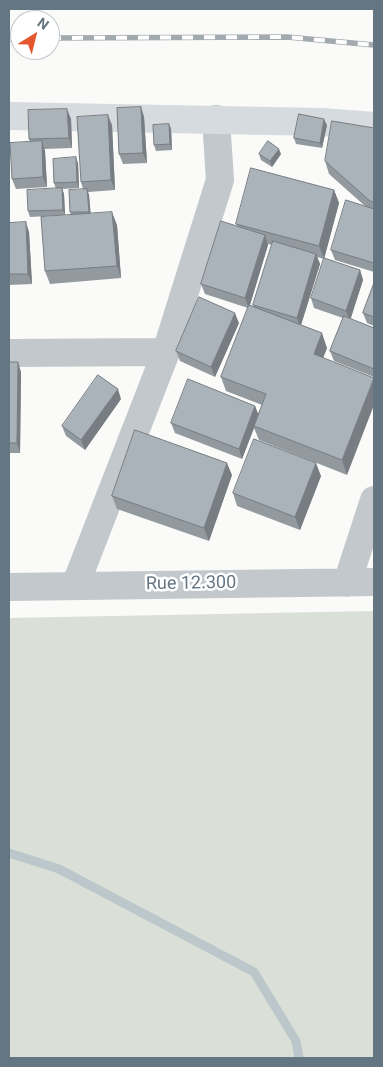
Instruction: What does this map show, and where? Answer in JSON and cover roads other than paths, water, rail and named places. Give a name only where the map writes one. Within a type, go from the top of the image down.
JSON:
[{"type":"main road","points":[[9,116],[216,119],[322,122],[374,126]]},
{"type":"street","points":[[75,586],[166,352],[220,180],[216,119]]},
{"type":"street","points":[[9,353],[166,352]]},
{"type":"street","points":[[348,582],[374,500]]},
{"type":"street","name":"Rue 12.300","points":[[9,587],[374,582]]},
{"type":"waterway","points":[[9,853],[59,869],[254,972],[296,1041],[299,1058]]},
{"type":"railway","points":[[60,38],[287,37],[374,45]]}]
